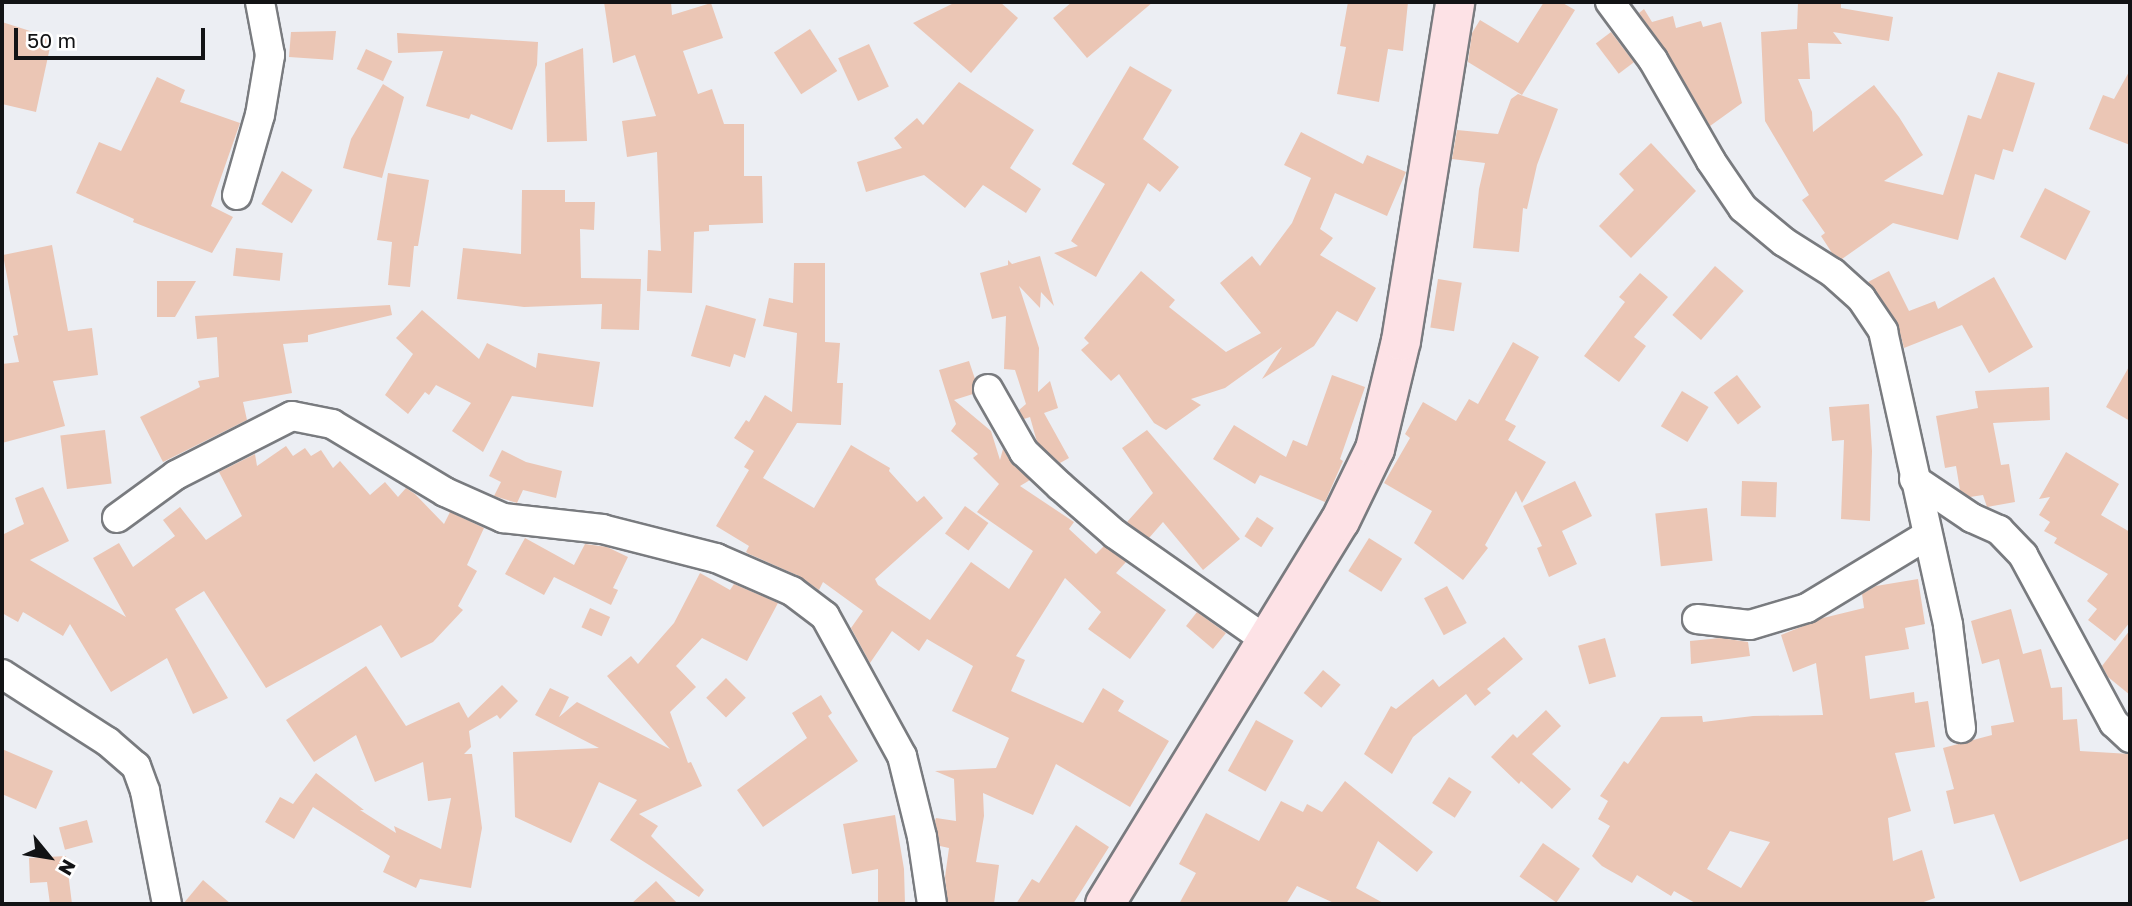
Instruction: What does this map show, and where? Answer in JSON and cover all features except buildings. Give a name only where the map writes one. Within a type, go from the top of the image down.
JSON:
[{"type":"street","points":[[237,195],[260,116],[270,55],[260,2]]},
{"type":"street","points":[[1105,904],[1340,521],[1375,449],[1401,341],[1455,2]]},
{"type":"street","points":[[1610,2],[1653,60],[1711,161],[1744,208],[1784,242],[1833,273],[1861,298],[1884,331],[1926,536],[1948,625],[1961,728]]},
{"type":"street","points":[[988,388],[1024,452],[1060,486],[1115,534],[1266,640]]},
{"type":"street","points":[[117,518],[176,475],[292,416],[332,425],[445,492],[503,517],[602,529],[628,535],[716,558],[792,590],[825,616],[902,756],[922,837],[932,904]]},
{"type":"street","points":[[1914,479],[1972,518],[1999,530],[2023,555],[2114,723],[2130,738]]},
{"type":"street","points":[[1697,619],[1750,625],[1807,608],[1926,536]]},
{"type":"street","points":[[2,674],[108,742],[136,766],[145,791],[167,904]]}]
